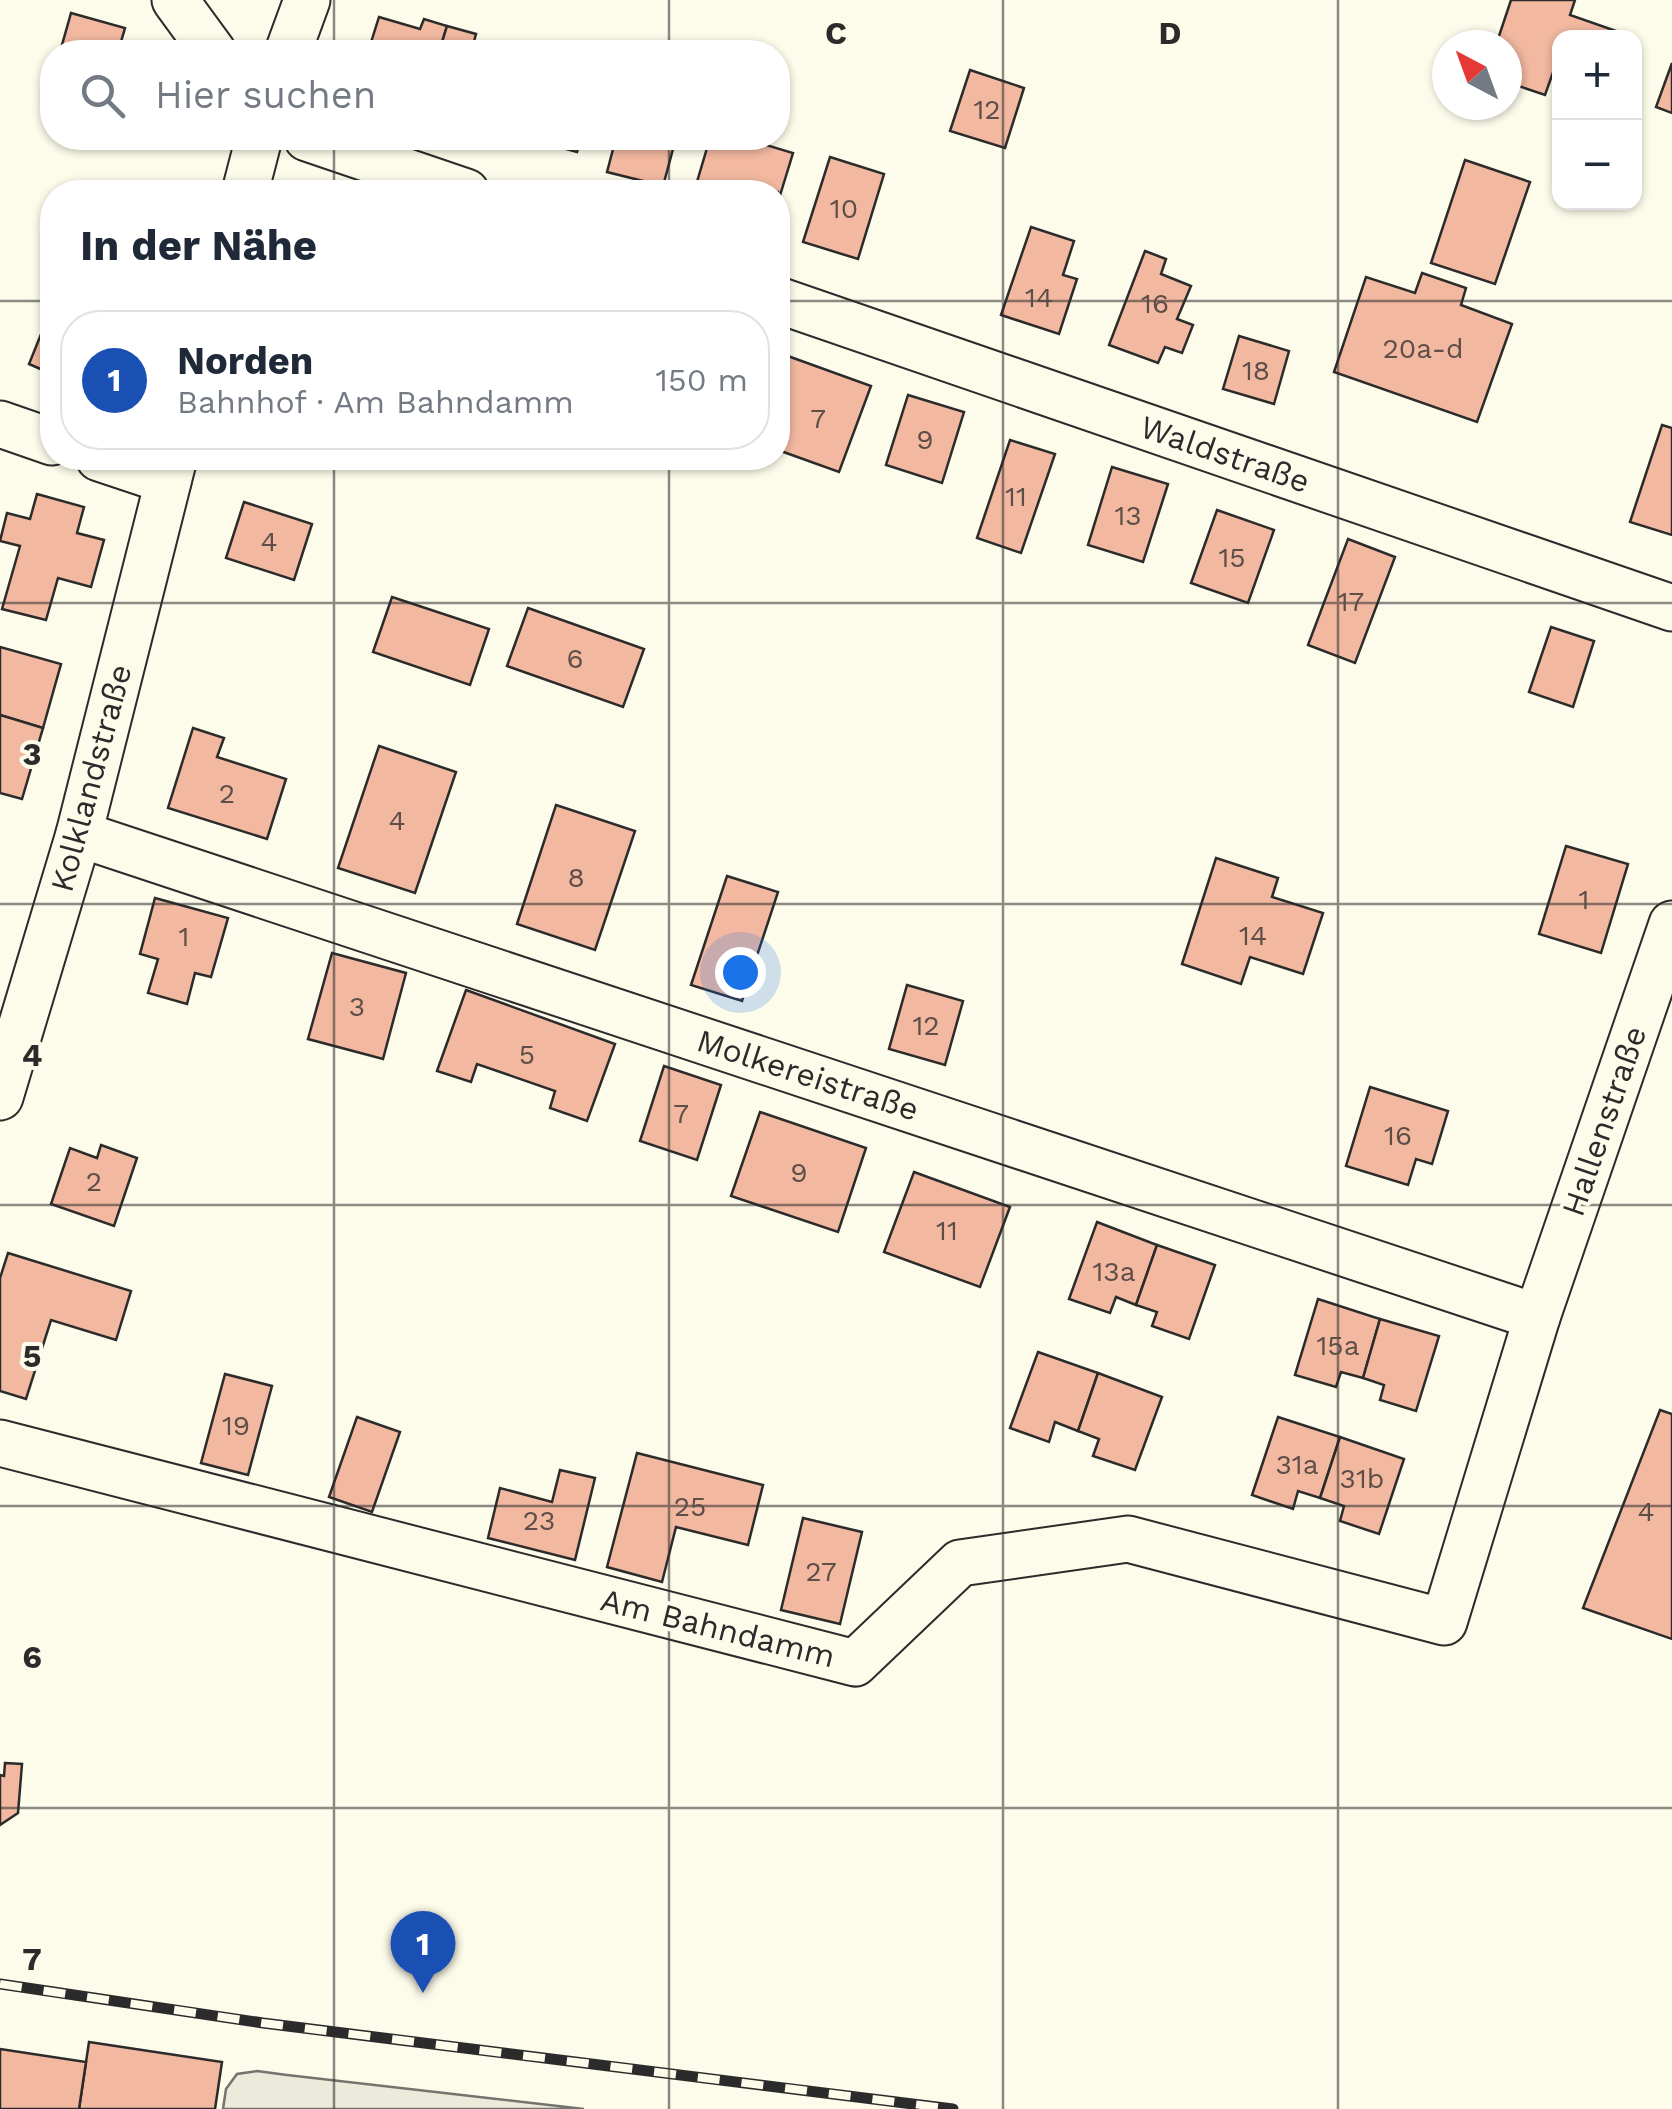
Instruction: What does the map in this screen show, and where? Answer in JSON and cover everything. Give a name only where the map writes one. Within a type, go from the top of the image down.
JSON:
[{"type":"street","points":[[175,0],[204,40]]},
{"type":"street","points":[[292,40],[307,0]]},
{"type":"street","points":[[248,180],[257,150]]},
{"type":"street","points":[[342,150],[431,180]]},
{"type":"street","name":"Waldstraße","points":[[790,304],[1672,608]]},
{"type":"street","points":[[0,424],[40,438]]},
{"type":"street","name":"Kolklandstraße","points":[[0,1097],[79,834],[171,470]]},
{"type":"street","name":"Molkereistraße","points":[[79,834],[1537,1317]]},
{"type":"street","name":"Hallenstraße","points":[[1537,1317],[1672,924]]},
{"type":"street","name":"Am Bahndamm","points":[[0,1443],[855,1663],[960,1562],[1128,1539],[1444,1622],[1537,1317]]},
{"type":"shaded area","points":[[257,2071],[584,2109],[223,2109],[226,2089],[237,2074]]},
{"type":"building","points":[[1511,0],[1575,0],[1570,15],[1613,30],[1552,30],[1552,75],[1545,95],[1522,87],[1522,30],[1501,30]]},
{"type":"building","points":[[71,13],[125,28],[122,40],[63,40]]},
{"type":"building","points":[[379,17],[420,29],[424,19],[447,26],[443,40],[372,40]]},
{"type":"building","points":[[447,26],[476,34],[474,40],[443,40]]},
{"type":"building","points":[[1672,63],[1672,113],[1656,107]]},
{"type":"building","points":[[970,70],[1024,88],[1005,148],[950,131]]},
{"type":"building","points":[[613,150],[673,150],[665,180],[639,180],[607,172]]},
{"type":"building","points":[[706,150],[793,153],[785,180],[698,180]]},
{"type":"building","points":[[830,157],[884,174],[858,259],[803,242]]},
{"type":"building","points":[[1465,160],[1530,182],[1495,284],[1431,263]]},
{"type":"building","points":[[1031,227],[1074,241],[1063,275],[1077,279],[1059,334],[1001,315]]},
{"type":"building","points":[[1145,251],[1166,259],[1161,274],[1191,286],[1177,319],[1193,325],[1182,353],[1165,347],[1158,363],[1109,345]]},
{"type":"building","points":[[1422,273],[1466,288],[1461,305],[1512,324],[1477,422],[1334,372],[1366,277],[1415,293]]},
{"type":"building","points":[[1239,336],[1289,351],[1274,404],[1223,389]]},
{"type":"building","points":[[40,337],[40,369],[29,364]]},
{"type":"building","points":[[790,357],[871,386],[839,472],[790,454]]},
{"type":"building","points":[[908,395],[964,412],[942,483],[886,465]]},
{"type":"building","points":[[1662,425],[1672,428],[1672,535],[1630,522]]},
{"type":"building","points":[[1010,440],[1055,454],[1021,553],[977,538]]},
{"type":"building","points":[[1112,467],[1168,484],[1143,562],[1088,545]]},
{"type":"building","points":[[37,494],[84,507],[77,533],[104,540],[91,587],[58,578],[46,620],[2,609],[20,546],[0,541],[7,513],[30,519]]},
{"type":"building","points":[[244,502],[312,524],[294,580],[226,558]]},
{"type":"building","points":[[1217,510],[1274,530],[1248,603],[1191,583]]},
{"type":"building","points":[[1348,539],[1395,557],[1355,663],[1308,645]]},
{"type":"building","points":[[392,597],[489,629],[470,685],[373,652]]},
{"type":"building","points":[[528,608],[644,649],[623,707],[507,666]]},
{"type":"building","points":[[1551,627],[1594,641],[1573,707],[1529,692]]},
{"type":"building","points":[[0,647],[61,664],[43,728],[0,715]]},
{"type":"building","points":[[0,715],[43,728],[22,799],[0,793]]},
{"type":"building","points":[[193,728],[224,738],[217,757],[286,779],[267,839],[168,808]]},
{"type":"building","points":[[379,746],[456,772],[415,893],[338,868]]},
{"type":"building","points":[[556,805],[635,831],[595,950],[517,924]]},
{"type":"building","points":[[1566,846],[1628,864],[1601,953],[1539,934]]},
{"type":"building","points":[[1216,858],[1278,878],[1272,897],[1323,913],[1303,974],[1250,957],[1241,984],[1182,964]]},
{"type":"building","points":[[727,876],[778,892],[742,1001],[691,985]]},
{"type":"building","points":[[155,898],[228,918],[211,977],[195,973],[187,1004],[148,993],[158,959],[140,954]]},
{"type":"building","points":[[332,953],[406,973],[383,1059],[308,1039]]},
{"type":"building","points":[[907,985],[963,1001],[945,1065],[889,1049]]},
{"type":"building","points":[[466,990],[615,1044],[587,1121],[550,1108],[555,1091],[477,1064],[471,1082],[437,1071]]},
{"type":"building","points":[[664,1066],[721,1085],[697,1160],[640,1141]]},
{"type":"building","points":[[1370,1087],[1448,1111],[1432,1164],[1416,1159],[1408,1185],[1346,1166]]},
{"type":"building","points":[[760,1112],[866,1148],[838,1232],[731,1196]]},
{"type":"building","points":[[101,1145],[137,1158],[114,1226],[51,1204],[70,1148],[97,1158]]},
{"type":"building","points":[[914,1172],[1010,1207],[980,1287],[884,1252]]},
{"type":"building","points":[[1097,1222],[1157,1245],[1136,1305],[1116,1297],[1110,1313],[1069,1299]]},
{"type":"building","points":[[1157,1245],[1215,1265],[1189,1339],[1152,1326],[1157,1312],[1136,1305]]},
{"type":"building","points":[[8,1253],[131,1291],[116,1340],[51,1320],[26,1399],[0,1391],[0,1278]]},
{"type":"building","points":[[1318,1299],[1380,1319],[1363,1378],[1341,1372],[1336,1387],[1295,1375]]},
{"type":"building","points":[[1380,1319],[1439,1336],[1416,1411],[1380,1400],[1384,1385],[1363,1378]]},
{"type":"building","points":[[1038,1352],[1098,1373],[1078,1431],[1055,1422],[1049,1442],[1010,1428]]},
{"type":"building","points":[[1098,1373],[1162,1397],[1135,1470],[1093,1456],[1099,1439],[1078,1431]]},
{"type":"building","points":[[225,1374],[272,1386],[248,1475],[201,1463]]},
{"type":"building","points":[[1660,1410],[1672,1414],[1672,1639],[1583,1608]]},
{"type":"building","points":[[357,1417],[400,1432],[372,1512],[329,1497]]},
{"type":"building","points":[[1278,1417],[1340,1437],[1320,1498],[1298,1491],[1293,1509],[1252,1495]]},
{"type":"building","points":[[1340,1437],[1404,1459],[1379,1534],[1340,1521],[1344,1506],[1320,1498]]},
{"type":"building","points":[[637,1453],[763,1485],[748,1545],[676,1527],[662,1582],[607,1567]]},
{"type":"building","points":[[560,1470],[595,1478],[575,1560],[488,1538],[500,1488],[552,1502]]},
{"type":"building","points":[[803,1518],[862,1532],[840,1624],[781,1610]]},
{"type":"building","points":[[5,1763],[22,1764],[18,1813],[0,1825],[0,1775],[4,1776]]},
{"type":"building","points":[[89,2042],[222,2062],[215,2109],[79,2109]]},
{"type":"building","points":[[0,2049],[86,2062],[79,2109],[0,2109]]},
{"type":"railway","points":[[0,1984],[263,2023],[953,2109]]},
{"type":"place","name":"Norden","points":[[423,1993]]}]
